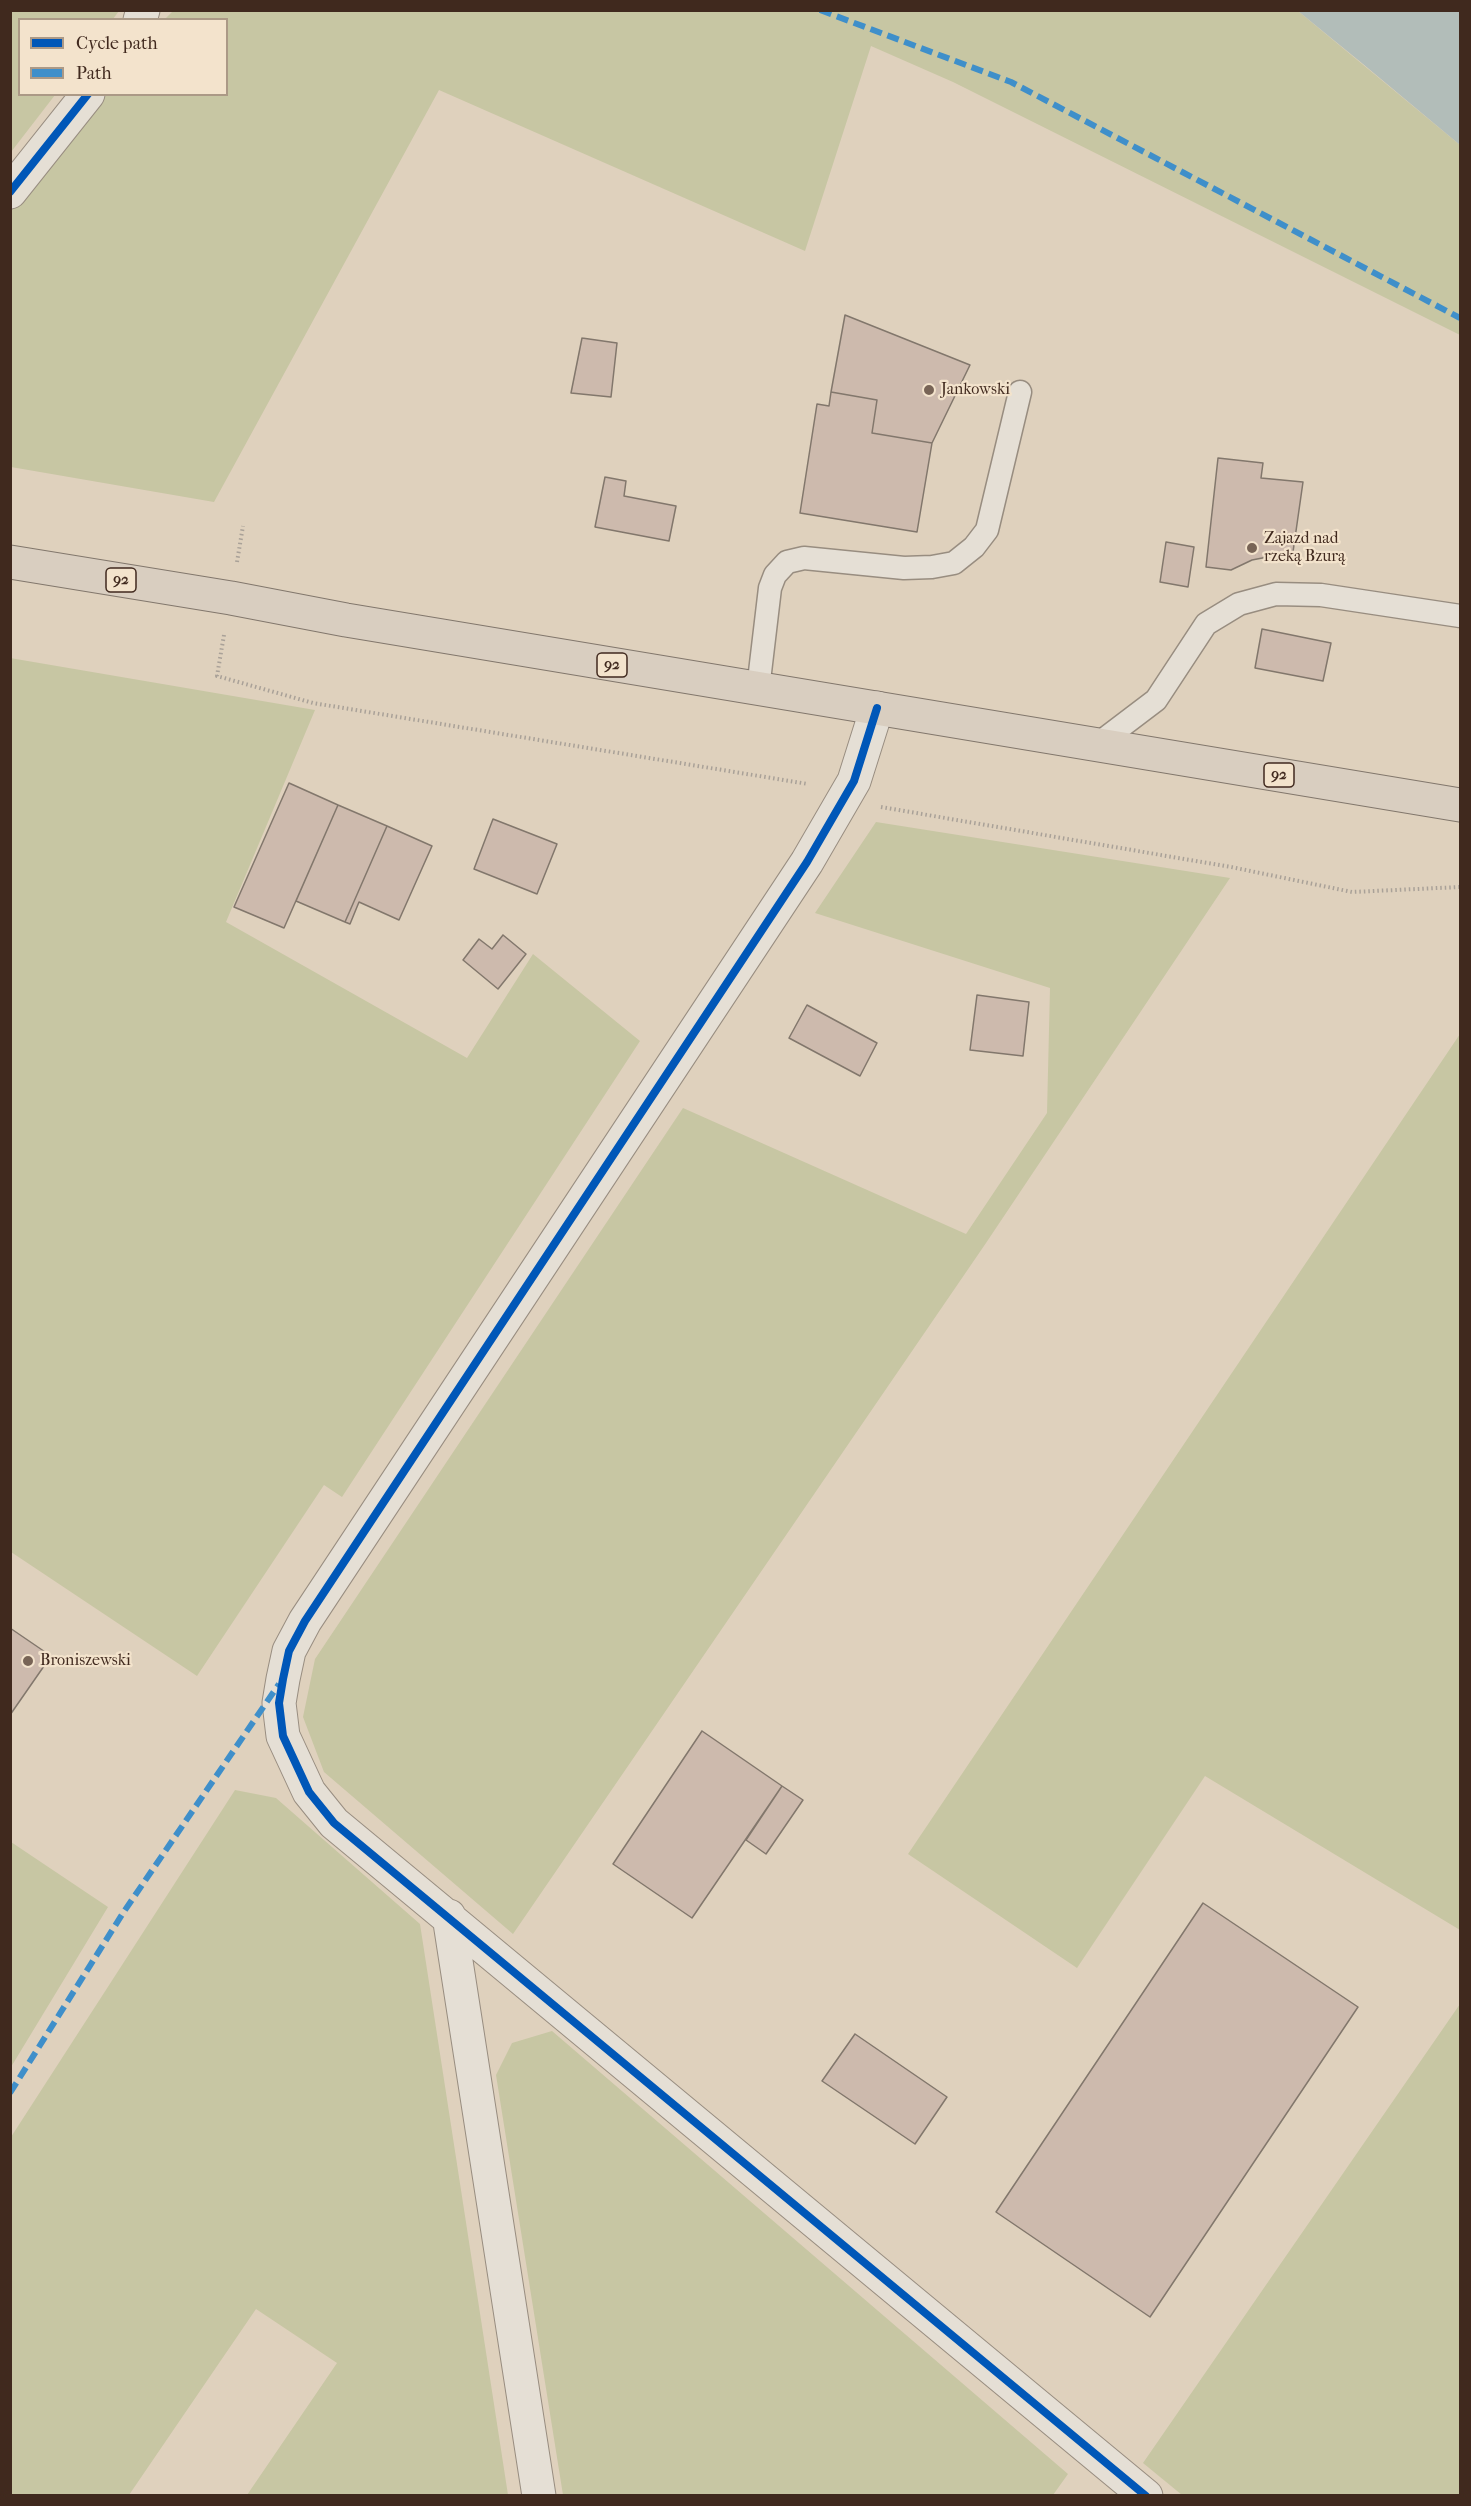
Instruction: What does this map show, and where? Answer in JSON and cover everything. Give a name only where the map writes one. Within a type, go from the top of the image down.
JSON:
[{"type":"main road","name":"92","points":[[10,562],[1461,805]]},
{"type":"street","points":[[10,192],[86,96]]},
{"type":"street","points":[[877,708],[858,770],[846,796],[807,862],[311,1611],[289,1651],[279,1703],[283,1736],[309,1792],[334,1823],[1146,2496]]},
{"type":"street","points":[[449,1916],[539,2496]]},
{"type":"lane","points":[[758,689],[770,588],[775,574],[787,562],[804,558],[904,568],[933,567],[954,563],[974,547],[987,530],[1020,392]]},
{"type":"lane","points":[[1098,744],[1156,700],[1206,624],[1239,604],[1276,594],[1321,595],[1461,616]]},
{"type":"path","points":[[243,526],[217,676],[313,703],[809,784],[905,813],[1231,867],[1352,892],[1461,887]]},
{"type":"green space","points":[[11,10],[119,11],[114,18],[18,18],[18,96],[54,96],[11,152]]},
{"type":"green space","points":[[173,11],[1298,11],[1460,145],[1460,335],[953,82],[871,46],[805,251],[439,90],[214,502],[11,467],[10,212],[103,96],[228,96],[228,18],[166,18]]},
{"type":"green space","points":[[10,658],[315,710],[226,922],[467,1058],[533,954],[640,1041],[342,1497],[324,1485],[197,1676],[11,1552]]},
{"type":"green space","points":[[876,822],[1230,878],[986,1243],[513,1934],[324,1772],[303,1717],[315,1659],[683,1108],[966,1234],[1047,1113],[1050,988],[815,913]]},
{"type":"green space","points":[[1460,1034],[1460,1930],[1205,1776],[1077,1968],[908,1854]]},
{"type":"green space","points":[[235,1790],[276,1798],[420,1924],[508,2495],[247,2495],[337,2363],[256,2309],[129,2495],[11,2495],[11,2137]]},
{"type":"green space","points":[[11,1842],[108,1907],[11,2067]]},
{"type":"green space","points":[[1460,2004],[1460,2495],[1182,2495],[1143,2463]]},
{"type":"green space","points":[[552,2031],[1068,2474],[1053,2495],[563,2495],[496,2075],[512,2043]]},
{"type":"shaded area","points":[[1298,11],[1460,11],[1460,145],[1363,64]]},
{"type":"building","points":[[845,315],[970,365],[932,443],[872,433],[877,400],[831,392]]},
{"type":"building","points":[[582,338],[617,343],[611,397],[571,393]]},
{"type":"building","points":[[831,392],[877,400],[872,433],[932,443],[917,532],[800,513],[817,404],[829,406]]},
{"type":"building","points":[[1218,458],[1263,463],[1261,478],[1303,482],[1293,552],[1252,560],[1231,570],[1206,567]]},
{"type":"building","points":[[605,477],[626,481],[624,496],[676,506],[669,541],[595,527]]},
{"type":"building","points":[[1166,542],[1194,547],[1188,587],[1160,582]]},
{"type":"building","points":[[1262,629],[1331,643],[1323,681],[1255,668]]},
{"type":"building","points":[[289,783],[338,805],[284,928],[234,907]]},
{"type":"building","points":[[338,805],[387,826],[345,922],[296,901]]},
{"type":"building","points":[[493,819],[557,844],[537,894],[474,869]]},
{"type":"building","points":[[387,826],[432,846],[399,920],[359,902],[350,924],[345,922]]},
{"type":"building","points":[[503,935],[526,954],[498,989],[463,960],[479,939],[492,949]]},
{"type":"building","points":[[977,995],[1029,1002],[1023,1056],[970,1050]]},
{"type":"building","points":[[807,1005],[877,1043],[860,1076],[789,1038]]},
{"type":"building","points":[[10,1628],[51,1656],[10,1715]]},
{"type":"building","points":[[702,1731],[782,1786],[692,1918],[613,1864]]},
{"type":"building","points":[[782,1786],[803,1800],[766,1854],[746,1840]]},
{"type":"building","points":[[1203,1903],[1358,2007],[1150,2317],[996,2212]]},
{"type":"building","points":[[855,2034],[947,2097],[915,2144],[822,2081]]},
{"type":"marked path","points":[[820,10],[1011,82],[1460,318]]},
{"type":"marked path","points":[[10,2093],[123,1913],[279,1684]]},
{"type":"cycle path","points":[[10,192],[86,96]]},
{"type":"cycle path","points":[[877,708],[854,781],[807,862],[305,1621],[289,1651],[283,1679],[279,1703],[283,1736],[309,1792],[334,1823],[1146,2496]]},
{"type":"place","name":"Jankowski","points":[[929,390]]},
{"type":"place","name":"Zajazd nad rzeką Bzurą","points":[[1252,548]]},
{"type":"place","name":"Broniszewski","points":[[28,1661]]}]
